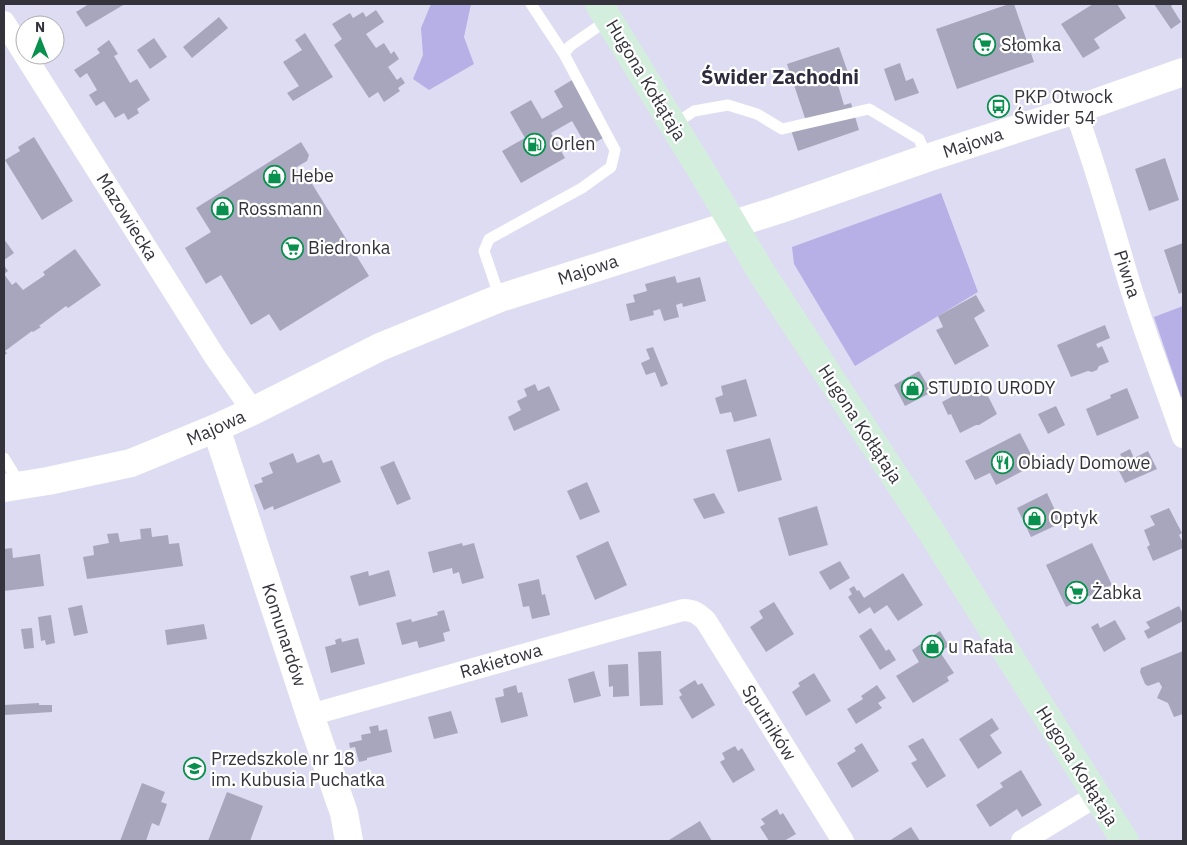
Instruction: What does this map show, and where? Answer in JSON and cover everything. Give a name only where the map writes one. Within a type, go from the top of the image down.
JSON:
[{"type":"main road","name":"Hugona Kołłątaja","points":[[604,11],[762,275],[932,533],[1125,841]]},
{"type":"street","name":"Mazowiecka","points":[[4,22],[215,357],[253,411]]},
{"type":"street","name":"Majowa","points":[[12,487],[132,463],[253,411],[380,346],[500,298],[778,210],[927,158],[1078,119],[1183,72]]},
{"type":"street","name":"Piwna","points":[[1078,119],[1130,284],[1183,437]]},
{"type":"street","name":"Komunardów","points":[[216,428],[344,813],[349,841]]},
{"type":"street","name":"Rakietowa","points":[[310,715],[683,610],[691,610]]},
{"type":"street","name":"Sputników","points":[[691,610],[700,614],[706,622],[843,841]]},
{"type":"street","points":[[1022,841],[1096,796]]},
{"type":"lane","points":[[500,298],[484,251],[490,239],[582,188],[611,167],[615,150],[564,54],[531,4]]},
{"type":"lane","points":[[564,54],[604,11]]},
{"type":"lane","points":[[673,125],[694,111],[728,105],[757,114],[782,129],[869,109],[919,139],[927,158]]},
{"type":"lane","points":[[4,458],[12,487]]},
{"type":"shaded area","points":[[431,4],[471,4],[464,37],[474,64],[429,90],[413,79],[423,55],[421,28]]},
{"type":"shaded area","points":[[941,193],[978,292],[855,366],[794,264],[792,247]]},
{"type":"shaded area","points":[[1183,306],[1183,396],[1181,397],[1154,317]]},
{"type":"building","points":[[89,4],[125,4],[86,27],[76,12]]},
{"type":"building","name":"Słomka","points":[[1009,4],[1014,4],[1034,62],[957,89],[936,29]]},
{"type":"building","points":[[1093,4],[1117,4],[1126,18],[1094,39],[1100,48],[1083,58],[1061,24]]},
{"type":"building","points":[[1154,4],[1174,4],[1171,6],[1181,22],[1171,29]]},
{"type":"building","points":[[376,10],[384,22],[366,34],[376,48],[384,43],[391,54],[394,51],[399,59],[388,67],[397,80],[401,77],[405,83],[398,88],[400,91],[384,102],[378,92],[369,98],[334,45],[342,39],[332,24],[350,13],[353,18],[363,12],[366,17]]},
{"type":"building","points":[[219,17],[228,28],[192,58],[183,47]]},
{"type":"building","points":[[305,33],[333,77],[293,101],[287,93],[299,86],[283,62],[302,50],[295,40]]},
{"type":"building","points":[[154,38],[167,57],[150,69],[137,50]]},
{"type":"building","points":[[109,40],[118,54],[114,56],[130,83],[137,79],[150,100],[137,109],[139,113],[128,120],[124,113],[115,118],[104,101],[96,106],[89,95],[97,90],[87,73],[80,78],[74,70],[100,53],[97,49]]},
{"type":"building","points":[[839,47],[851,81],[838,85],[844,105],[851,103],[859,130],[798,151],[790,127],[806,121],[787,64]]},
{"type":"building","points":[[900,63],[906,81],[913,78],[919,93],[895,101],[884,69]]},
{"type":"building","points":[[572,80],[605,137],[587,147],[572,121],[551,133],[565,158],[521,183],[502,151],[525,138],[510,112],[531,100],[542,119],[563,107],[554,91]]},
{"type":"building","points":[[34,137],[73,201],[42,220],[5,160],[20,151],[18,147]]},
{"type":"building","points":[[301,142],[309,155],[307,161],[295,168],[301,177],[306,174],[369,276],[280,331],[269,314],[251,325],[221,275],[206,284],[185,248],[211,232],[196,208]]},
{"type":"building","points":[[1165,158],[1179,200],[1149,211],[1135,169]]},
{"type":"building","points":[[4,239],[14,253],[4,260]]},
{"type":"building","points":[[1183,243],[1183,292],[1179,294],[1164,250]]},
{"type":"building","points":[[75,249],[101,285],[68,308],[66,306],[39,326],[41,327],[32,331],[5,351],[7,353],[4,356],[4,274],[12,285],[16,282],[23,290],[45,275],[43,272]]},
{"type":"building","points":[[4,265],[8,271],[4,274]]},
{"type":"building","points":[[675,276],[677,283],[700,277],[706,301],[683,307],[682,303],[676,305],[679,317],[664,321],[660,309],[653,311],[654,315],[630,321],[626,304],[635,302],[633,295],[647,291],[645,284]]},
{"type":"building","points":[[976,295],[985,311],[974,318],[989,346],[955,365],[936,330],[943,327],[938,316]]},
{"type":"building","points":[[1105,325],[1110,338],[1096,344],[1098,348],[1102,346],[1109,362],[1099,366],[1097,370],[1092,372],[1088,371],[1071,377],[1057,345]]},
{"type":"building","points":[[653,347],[668,384],[661,387],[655,372],[646,375],[641,363],[650,359],[646,349]]},
{"type":"building","points":[[919,371],[932,392],[905,406],[894,385]]},
{"type":"building","points":[[746,379],[757,416],[734,422],[731,412],[720,414],[715,398],[723,395],[721,386]]},
{"type":"building","points":[[981,382],[997,414],[979,425],[960,433],[951,414],[948,415],[942,402],[959,393],[962,395],[966,393],[967,389]]},
{"type":"building","points":[[535,384],[538,391],[549,386],[560,410],[514,431],[508,417],[521,410],[517,401],[527,396],[524,389]]},
{"type":"building","points":[[1127,388],[1139,418],[1097,436],[1086,409],[1111,398],[1110,395]]},
{"type":"building","points":[[1056,406],[1065,425],[1048,434],[1038,414]]},
{"type":"building","points":[[1020,433],[1036,464],[996,485],[990,473],[975,480],[965,461]]},
{"type":"building","points":[[770,438],[782,480],[738,492],[726,450]]},
{"type":"building","points":[[1130,449],[1134,458],[1148,451],[1157,469],[1125,483],[1116,465],[1124,462],[1120,454]]},
{"type":"building","points":[[293,453],[297,463],[319,454],[323,463],[332,460],[341,482],[274,510],[273,506],[264,510],[254,485],[263,482],[261,478],[273,473],[269,463]]},
{"type":"building","points":[[394,461],[411,499],[397,505],[380,467]]},
{"type":"building","points":[[587,482],[600,512],[580,520],[567,491]]},
{"type":"building","points":[[714,493],[725,513],[704,519],[693,499]]},
{"type":"building","points":[[1047,493],[1061,523],[1031,537],[1017,508]]},
{"type":"building","points":[[817,506],[828,545],[789,556],[778,518]]},
{"type":"building","points":[[1169,508],[1182,533],[1179,535],[1183,548],[1153,561],[1147,547],[1150,545],[1144,530],[1155,525],[1150,516]]},
{"type":"building","points":[[151,528],[152,537],[168,535],[169,544],[179,543],[183,566],[87,579],[83,557],[94,555],[93,546],[109,543],[107,534],[118,533],[120,542],[141,539],[140,529]]},
{"type":"building","points":[[608,541],[627,585],[595,600],[576,556]]},
{"type":"building","points":[[462,543],[463,546],[474,543],[484,578],[462,584],[459,572],[453,574],[452,568],[433,573],[428,552]]},
{"type":"building","points":[[1092,543],[1112,585],[1066,607],[1046,565]]},
{"type":"building","points":[[12,548],[13,558],[40,554],[44,586],[4,591],[4,549]]},
{"type":"building","points":[[840,561],[850,578],[830,590],[819,572]]},
{"type":"building","points":[[389,570],[396,596],[359,606],[350,576],[368,571],[369,576]]},
{"type":"building","points":[[903,573],[923,605],[898,621],[887,605],[874,614],[870,607],[859,614],[848,597],[852,594],[849,589],[854,586],[864,598]]},
{"type":"building","points":[[539,579],[542,595],[545,594],[550,615],[532,619],[529,606],[523,607],[518,584]]},
{"type":"building","points":[[774,602],[794,634],[766,652],[750,627],[763,618],[759,611]]},
{"type":"building","points":[[82,605],[88,633],[74,636],[68,608]]},
{"type":"building","points":[[1179,606],[1183,614],[1183,621],[1148,639],[1144,631],[1150,628],[1146,622]]},
{"type":"building","points":[[444,610],[450,631],[443,633],[445,641],[419,648],[417,641],[402,645],[396,623],[411,619],[412,622],[438,615],[437,612]]},
{"type":"building","points":[[51,615],[55,643],[46,645],[45,640],[41,641],[38,617]]},
{"type":"building","points":[[1115,620],[1126,639],[1104,652],[1091,627],[1098,623],[1100,628]]},
{"type":"building","points":[[204,624],[207,639],[167,645],[165,630]]},
{"type":"building","points":[[32,628],[34,648],[24,649],[21,629]]},
{"type":"building","points":[[871,628],[886,651],[889,649],[896,660],[880,670],[859,636]]},
{"type":"building","points":[[940,631],[949,646],[940,652],[954,673],[947,677],[949,681],[913,703],[896,676],[919,662],[912,650]]},
{"type":"building","points":[[341,638],[342,642],[358,638],[365,664],[331,673],[325,647],[336,644],[335,640]]},
{"type":"building","points":[[661,651],[663,705],[640,706],[638,652]]},
{"type":"building","points":[[1183,651],[1183,714],[1174,717],[1168,703],[1157,698],[1162,687],[1159,682],[1148,686],[1145,684],[1140,672],[1141,668]]},
{"type":"building","points":[[628,664],[629,696],[613,697],[613,686],[609,687],[608,665]]},
{"type":"building","points":[[594,671],[601,696],[574,703],[568,679]]},
{"type":"building","points":[[814,673],[831,701],[806,716],[792,692],[800,686],[798,683]]},
{"type":"building","points":[[695,680],[698,685],[702,683],[715,705],[692,719],[679,697],[682,695],[679,690]]},
{"type":"building","points":[[516,685],[518,693],[522,692],[528,716],[501,723],[495,698],[504,696],[503,689]]},
{"type":"building","points":[[877,685],[886,698],[878,703],[882,708],[856,724],[847,709],[863,699],[861,696]]},
{"type":"building","points":[[39,703],[39,705],[52,705],[52,712],[4,715],[4,705]]},
{"type":"building","points":[[451,711],[458,733],[434,739],[428,717]]},
{"type":"building","points":[[992,718],[999,729],[990,735],[1002,753],[978,769],[959,739]]},
{"type":"building","points":[[378,725],[379,731],[387,729],[392,752],[367,758],[367,760],[359,762],[355,747],[350,748],[349,743],[362,740],[361,735],[371,733],[369,727]]},
{"type":"building","points":[[923,738],[946,776],[927,788],[911,763],[917,760],[908,746]]},
{"type":"building","points":[[862,743],[879,771],[852,788],[837,763],[856,751],[854,748]]},
{"type":"building","points":[[735,746],[738,751],[742,748],[755,770],[733,783],[720,762],[725,759],[722,753]]},
{"type":"building","points":[[1021,770],[1042,805],[1022,817],[1017,809],[990,827],[976,805],[1003,787],[1000,783]]},
{"type":"building","points":[[142,783],[165,792],[161,802],[167,804],[159,826],[152,823],[146,841],[120,841]]},
{"type":"building","points":[[227,792],[263,806],[250,841],[208,841]]},
{"type":"building","points":[[777,809],[780,815],[783,813],[796,834],[784,841],[769,841],[760,827],[765,824],[761,819]]},
{"type":"building","points":[[700,821],[712,841],[669,840]]},
{"type":"building","points":[[911,827],[920,841],[889,841]]},
{"type":"place","name":"Słomka","points":[[985,45]]},
{"type":"place","name":"PKP Otwock Świder 54","points":[[998,107]]},
{"type":"place","name":"Orlen","points":[[535,144]]},
{"type":"place","name":"Hebe","points":[[275,176]]},
{"type":"place","name":"Rossmann","points":[[222,209]]},
{"type":"place","name":"Biedronka","points":[[292,248]]},
{"type":"place","name":"STUDIO URODY","points":[[912,388]]},
{"type":"place","name":"Obiady Domowe","points":[[1002,463]]},
{"type":"place","name":"Optyk","points":[[1034,518]]},
{"type":"place","name":"Żabka","points":[[1076,593]]},
{"type":"place","name":"u Rafała","points":[[932,647]]},
{"type":"place","name":"Przedszkole nr 18 im. Kubusia Puchatka","points":[[195,769]]},
{"type":"district","name":"Świder Zachodni","points":[[780,77]]}]
